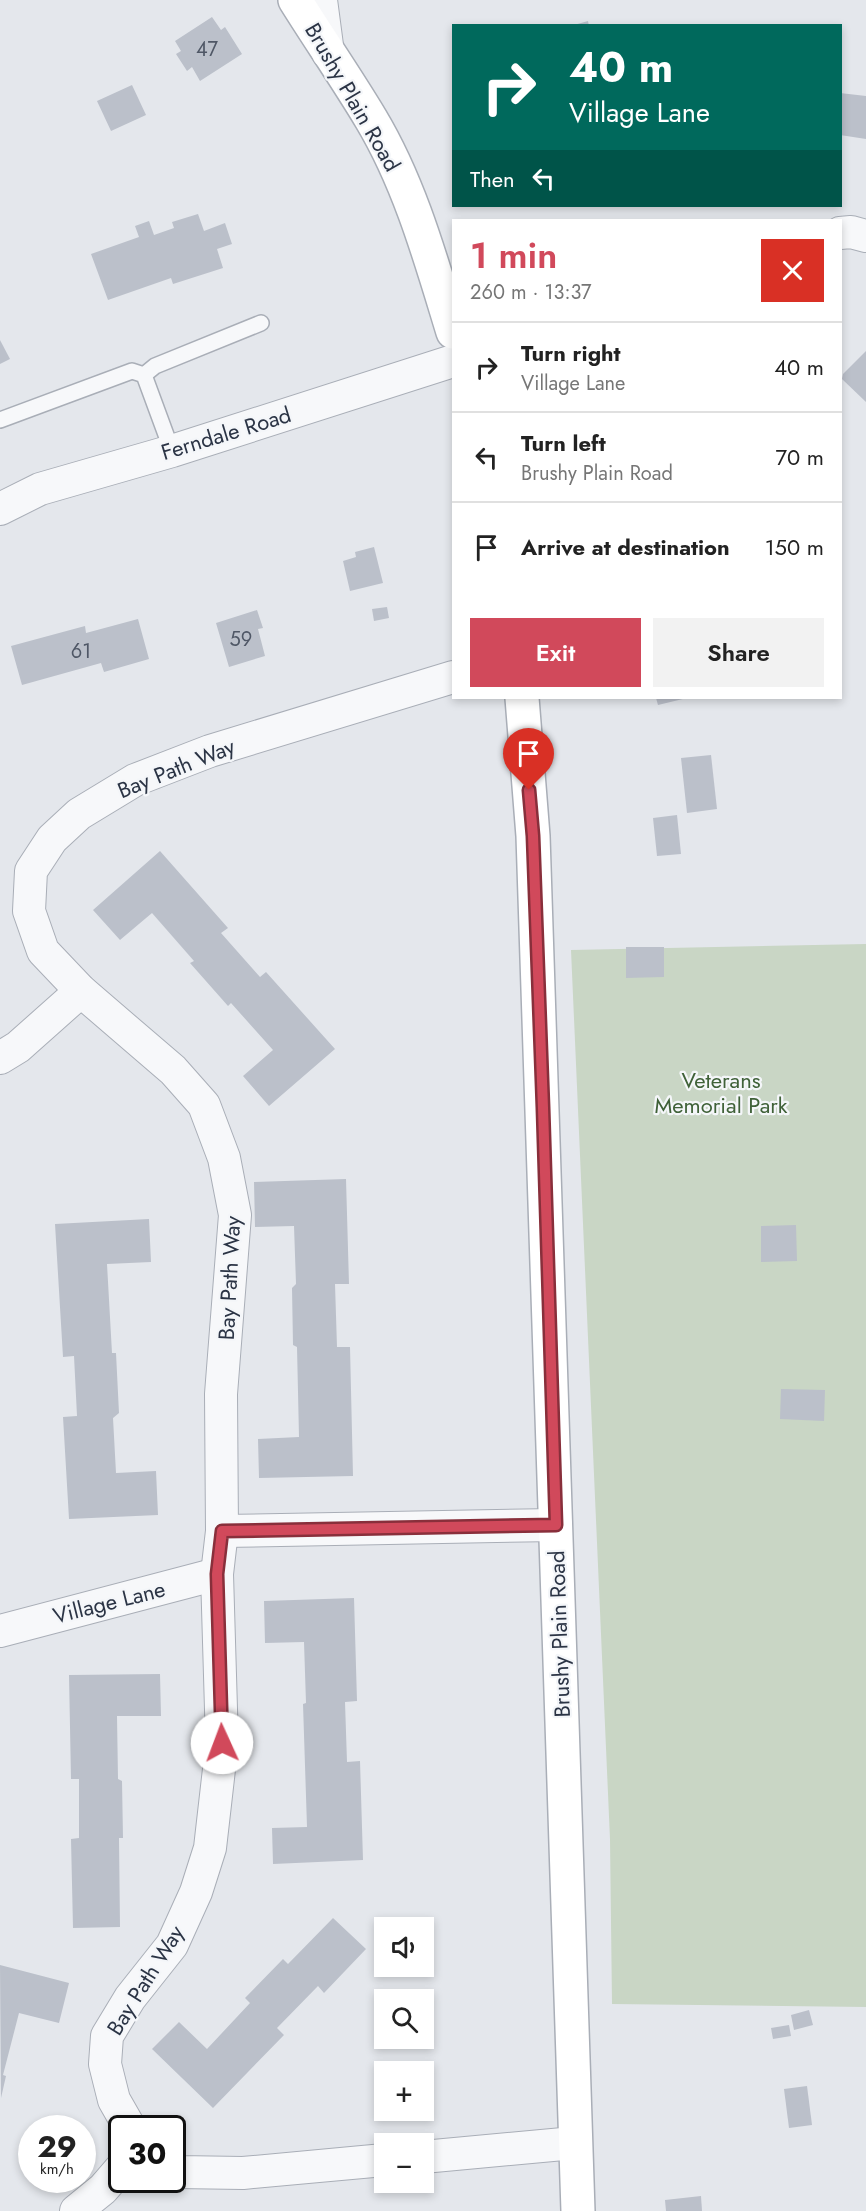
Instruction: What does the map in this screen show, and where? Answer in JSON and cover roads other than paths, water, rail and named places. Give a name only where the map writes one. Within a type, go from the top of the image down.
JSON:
[{"type":"main road","name":"Brushy Plain Road","points":[[295,0],[372,120],[402,181],[432,261],[452,327]]},
{"type":"main road","name":"Brushy Plain Road","points":[[522,699],[533,836],[578,2211]]},
{"type":"street","points":[[321,0],[328,53]]},
{"type":"street","points":[[842,233],[851,232],[866,236]]},
{"type":"street","name":"Ferndale Road","points":[[0,509],[40,489],[172,451],[452,362]]},
{"type":"street","name":"Bay Path Way","points":[[123,2115],[114,2100],[105,2064],[107,2036],[130,1998],[172,1945],[196,1892],[210,1848],[222,1743],[217,1574],[222,1531],[221,1394],[235,1215],[224,1158],[204,1104],[173,1070],[81,991],[43,951],[29,911],[31,871],[52,839],[80,814],[135,780],[210,751],[452,677]]},
{"type":"street","points":[[0,1058],[18,1047],[81,991]]},
{"type":"street","points":[[222,1531],[556,1525]]},
{"type":"street","name":"Village Lane","points":[[0,1631],[217,1574]]},
{"type":"street","points":[[434,2156],[574,2143]]},
{"type":"street","points":[[186,2172],[243,2173],[374,2161]]},
{"type":"street","points":[[76,2211],[108,2183]]},
{"type":"lane","points":[[144,375],[155,366],[261,323]]},
{"type":"lane","points":[[0,420],[132,371],[144,375]]},
{"type":"lane","points":[[144,375],[172,451]]},
{"type":"park label","name":"Veterans Memorial Park","points":[[721,1092]]}]
